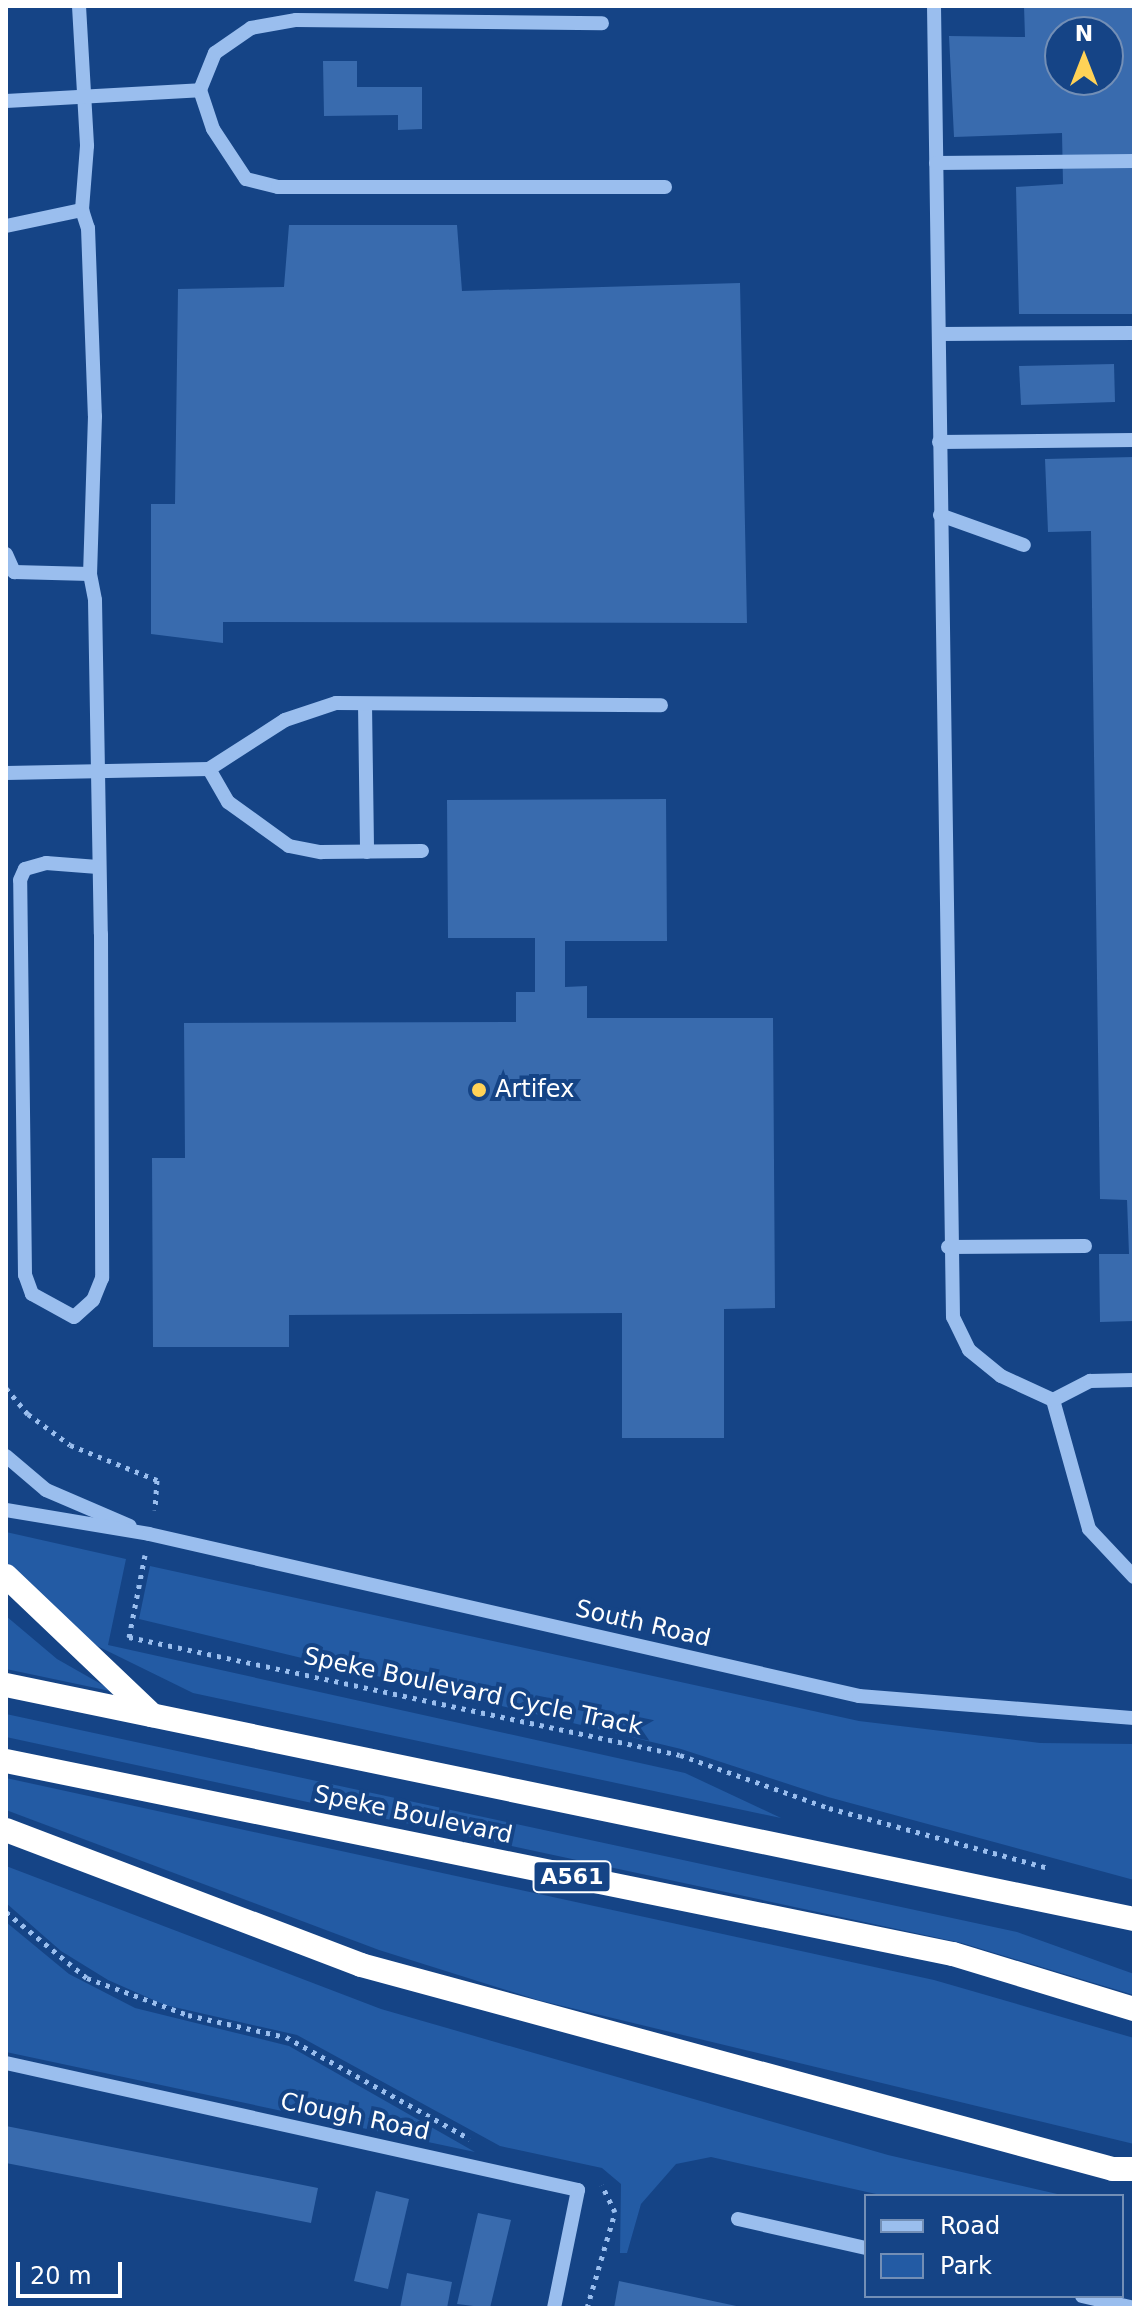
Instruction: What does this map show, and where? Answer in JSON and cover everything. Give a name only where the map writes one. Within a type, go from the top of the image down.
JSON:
[{"type":"highway","points":[[6,1576],[153,1716]]},
{"type":"highway","name":"Speke Boulevard","points":[[6,1685],[1122,1916],[1134,1926]]},
{"type":"highway","name":"Speke Boulevard","points":[[6,1761],[953,1954],[1134,2009]]},
{"type":"highway","points":[[6,1830],[361,1965],[1113,2169],[1134,2169]]},
{"type":"street","points":[[79,6],[81,96],[87,146],[82,210],[88,228],[95,416],[90,574],[95,600],[95,773],[98,867],[102,1278],[93,1300],[74,1317],[32,1294],[25,1275],[20,880],[25,869],[46,863],[98,867]]},
{"type":"street","points":[[934,6],[948,1247],[953,1317],[969,1350],[1001,1376],[1053,1400],[1089,1529],[1134,1577]]},
{"type":"street","points":[[602,23],[296,20],[251,28],[215,53],[200,90],[213,129],[246,179],[278,187],[665,187]]},
{"type":"street","points":[[6,101],[200,90]]},
{"type":"street","points":[[936,163],[1134,161]]},
{"type":"street","points":[[6,226],[82,210]]},
{"type":"street","points":[[940,334],[1134,333]]},
{"type":"street","points":[[939,442],[1134,440]]},
{"type":"street","points":[[940,515],[1024,545]]},
{"type":"street","points":[[6,554],[14,572],[90,574]]},
{"type":"street","points":[[6,773],[209,769],[285,720],[336,703],[661,705]]},
{"type":"street","points":[[365,704],[367,852]]},
{"type":"street","points":[[209,769],[228,802],[289,846],[367,852],[422,851]]},
{"type":"street","points":[[948,1247],[1085,1246]]},
{"type":"street","points":[[1053,1400],[1090,1381],[1134,1380]]},
{"type":"street","name":"South Road","points":[[6,1456],[46,1490],[149,1534]]},
{"type":"street","name":"South Road","points":[[6,1510],[149,1534],[859,1696],[1134,1718]]},
{"type":"street","name":"Clough Road","points":[[6,2063],[578,2190],[554,2308]]},
{"type":"street","points":[[738,2219],[864,2248]]},
{"type":"street","points":[[1091,2298],[1134,2308]]},
{"type":"path","name":"Speke Boulevard Cycle Track","points":[[6,1388],[28,1414],[70,1445],[157,1480],[160,1488],[129,1637],[680,1755],[829,1808],[1052,1869]]},
{"type":"path","points":[[6,1912],[87,1978],[188,2015],[286,2037],[478,2142],[478,2166]]},
{"type":"green space","points":[[6,1532],[126,1559],[108,1645],[685,1773],[781,1818],[193,1693],[83,1639],[6,1578]]},
{"type":"green space","points":[[150,1566],[859,1721],[1040,1743],[1134,1744],[1134,1880],[828,1797],[681,1749],[139,1619]]},
{"type":"green space","points":[[6,1616],[57,1659],[115,1692],[6,1669]]},
{"type":"green space","points":[[6,1714],[1017,1932],[1134,1974],[1134,1995],[962,1943],[6,1737]]},
{"type":"green space","points":[[6,1778],[934,1980],[1134,2038],[1134,2144],[538,2000],[379,1950],[6,1810]]},
{"type":"green space","points":[[6,1866],[381,2009],[888,2155],[1057,2194],[876,2194],[711,2157],[676,2164],[641,2204],[627,2253],[620,2253],[621,2184],[602,2168],[500,2146],[297,2035],[165,2005],[108,1980],[61,1951],[6,1903]]},
{"type":"green space","points":[[6,1922],[69,1974],[135,2008],[289,2046],[475,2152],[6,2052]]},
{"type":"building","points":[[1024,6],[1134,6],[1134,314],[1019,314],[1016,187],[1063,184],[1062,133],[954,137],[949,36],[1025,37]]},
{"type":"building","points":[[323,61],[357,61],[357,87],[422,87],[422,129],[398,130],[398,115],[324,116]]},
{"type":"building","points":[[289,225],[457,225],[462,291],[740,283],[747,623],[223,622],[223,643],[151,634],[151,504],[175,504],[178,289],[284,287]]},
{"type":"building","points":[[1114,364],[1115,402],[1021,405],[1019,366]]},
{"type":"building","points":[[1134,457],[1134,1321],[1100,1322],[1099,1254],[1129,1254],[1127,1200],[1100,1199],[1091,531],[1048,532],[1045,459]]},
{"type":"building","name":"Artifex","points":[[666,799],[667,941],[565,941],[565,987],[587,986],[587,1018],[773,1018],[775,1308],[724,1309],[724,1438],[622,1438],[622,1313],[289,1315],[289,1347],[153,1347],[152,1158],[185,1158],[184,1023],[516,1022],[516,992],[535,992],[535,938],[448,938],[447,800]]},
{"type":"building","points":[[6,2126],[318,2188],[311,2223],[6,2163]]},
{"type":"building","points":[[376,2191],[409,2199],[388,2289],[354,2281]]},
{"type":"building","points":[[478,2213],[511,2220],[490,2308],[457,2304]]},
{"type":"building","points":[[407,2273],[452,2282],[447,2308],[400,2308]]},
{"type":"building","points":[[619,2281],[741,2307],[741,2308],[614,2308]]},
{"type":"place","name":"Artifex","points":[[479,1090]]}]
